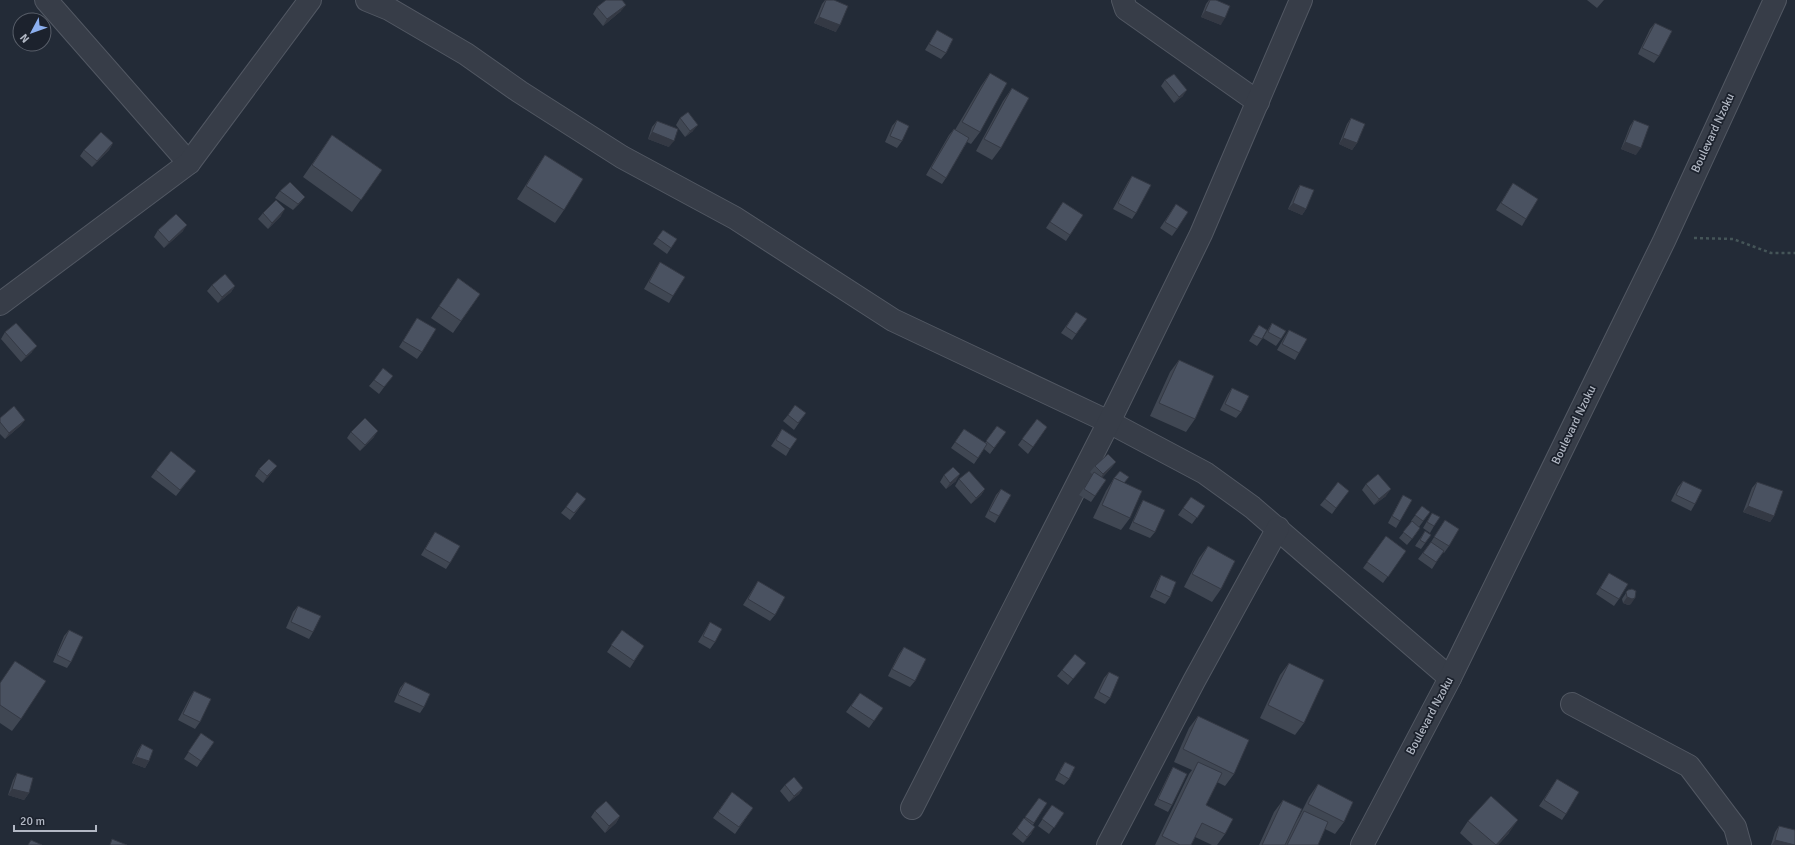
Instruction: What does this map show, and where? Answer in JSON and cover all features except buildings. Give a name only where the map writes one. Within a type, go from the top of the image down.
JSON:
[{"type":"street","points":[[46,0],[189,163]]},
{"type":"street","points":[[0,304],[189,163],[310,0]]},
{"type":"street","points":[[367,0],[389,9],[466,54],[520,92],[622,157],[735,218],[893,320],[1109,422],[1205,473],[1278,528],[1450,678]]},
{"type":"street","points":[[1123,0],[1126,9],[1258,102]]},
{"type":"street","points":[[912,808],[1109,422],[1201,234],[1301,0]]},
{"type":"street","name":"Boulevard Nzoku","points":[[1362,845],[1450,678],[1664,241],[1775,0]]},
{"type":"street","points":[[1108,845],[1194,681],[1278,528]]},
{"type":"street","points":[[1572,704],[1689,766],[1736,827],[1740,845]]},
{"type":"path","points":[[1664,241],[1703,237],[1733,239],[1771,253],[1795,253]]}]
